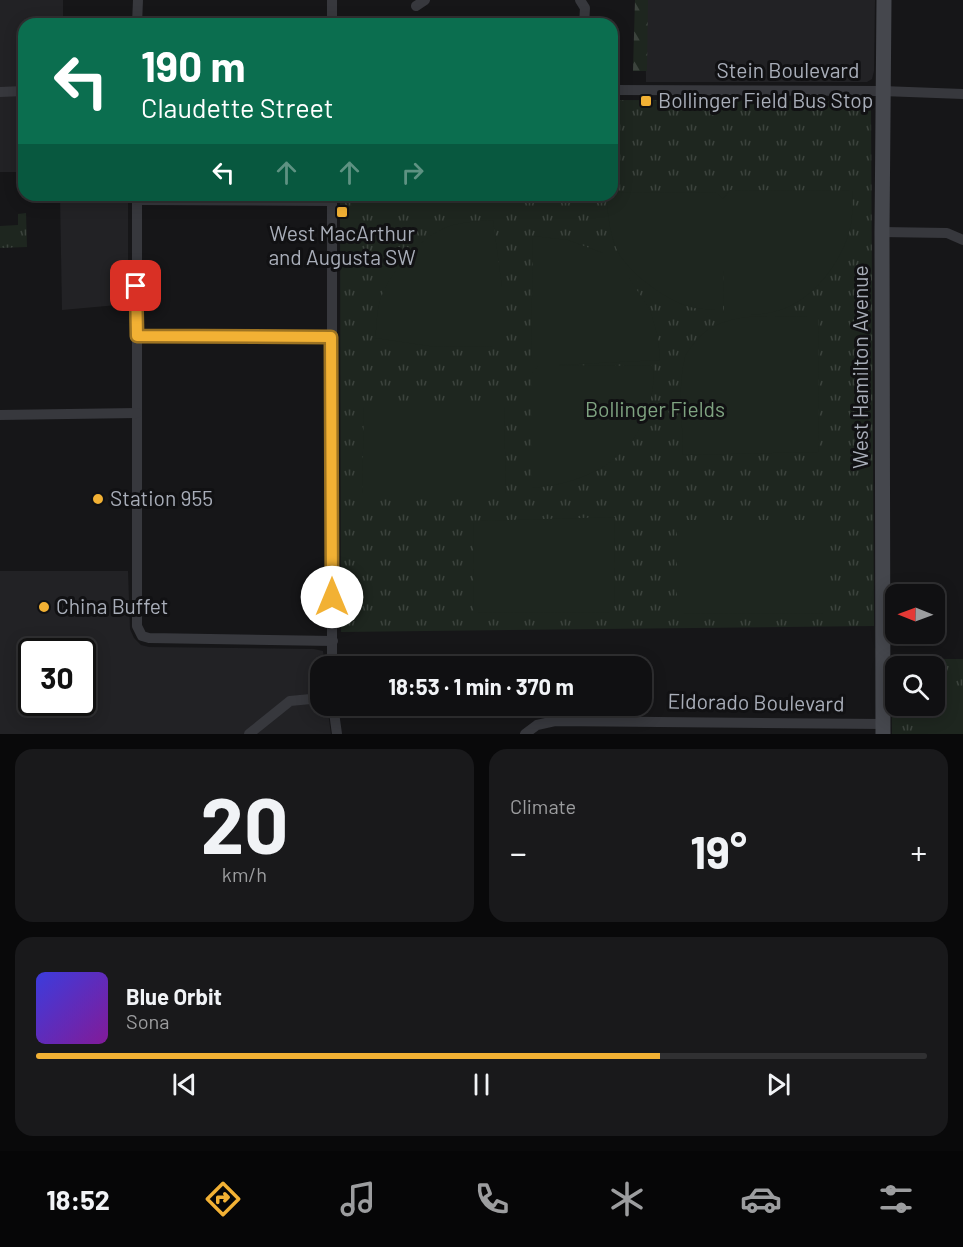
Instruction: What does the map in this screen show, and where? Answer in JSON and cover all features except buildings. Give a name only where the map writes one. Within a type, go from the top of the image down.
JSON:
[{"type":"street","points":[[137,18],[138,0]]},
{"type":"street","points":[[332,0],[332,18]]},
{"type":"street","points":[[580,0],[585,8],[584,18]]},
{"type":"street","name":"West Hamilton Avenue","points":[[883,729],[882,91],[884,0]]},
{"type":"street","name":"Stein Boulevard","points":[[618,90],[882,91],[963,94]]},
{"type":"street","points":[[0,92],[18,91]]},
{"type":"street","points":[[137,201],[137,626],[142,636],[150,638],[333,640]]},
{"type":"street","points":[[332,201],[332,656]]},
{"type":"street","points":[[882,232],[947,233],[963,240]]},
{"type":"street","points":[[137,336],[331,337]]},
{"type":"street","points":[[0,415],[137,413]]},
{"type":"street","points":[[249,734],[290,701],[310,699]]},
{"type":"street","points":[[335,716],[337,734]]},
{"type":"street","name":"Eldorado Boulevard","points":[[525,734],[537,725],[555,721],[739,722],[883,729]]},
{"type":"street","points":[[739,722],[739,734]]},
{"type":"shaded area","points":[[0,0],[63,0],[63,18],[18,18],[18,172],[0,172]]},
{"type":"shaded area","points":[[645,0],[875,0],[872,79],[867,82],[646,82]]},
{"type":"shaded area","points":[[60,201],[128,201],[128,304],[62,310]]},
{"type":"shaded area","points":[[0,571],[128,571],[130,629],[134,638],[141,645],[149,647],[323,651],[324,656],[310,656],[310,716],[329,716],[331,734],[0,734]]},
{"type":"green space","points":[[635,0],[648,0],[647,71],[633,71]]},
{"type":"green space","name":"Bollinger Fields","points":[[618,100],[865,101],[871,106],[874,626],[341,632],[340,201],[618,201]]},
{"type":"green space","points":[[730,190],[853,191],[848,237],[835,264],[805,297],[780,310],[752,315],[724,315],[723,270],[723,309],[690,307],[659,292],[630,268],[617,250],[607,201],[618,201],[618,192],[717,193],[723,199]]},
{"type":"green space","points":[[352,201],[504,201],[504,206],[352,206]]},
{"type":"green space","points":[[26,213],[27,247],[0,248],[0,226],[18,225],[18,214]]},
{"type":"green space","points":[[493,220],[502,287],[502,339],[494,346],[436,347],[375,338],[378,310],[384,290],[398,268],[416,248],[426,239],[447,227]]},
{"type":"green space","points":[[533,236],[568,240],[603,253],[629,278],[650,310],[658,337],[660,360],[559,365],[654,366],[652,393],[646,416],[635,436],[621,453],[603,467],[582,477],[532,488],[532,373],[538,366],[531,359]]},
{"type":"green space","points":[[769,316],[818,317],[819,452],[683,455],[681,381],[685,357],[695,342],[706,331],[735,319]]},
{"type":"green space","points":[[364,406],[504,406],[506,494],[362,494]]},
{"type":"green space","points":[[615,517],[614,613],[474,612],[473,521]]},
{"type":"green space","points":[[677,520],[827,520],[827,613],[677,614]]},
{"type":"green space","points":[[945,659],[963,659],[963,734],[892,734],[892,716],[945,716]]},
{"type":"green space","points":[[945,692],[963,692],[963,734],[938,734],[938,716],[945,716]]},
{"type":"place","name":"Bollinger Field Bus Stop","points":[[646,101]]},
{"type":"place","name":"West MacArthur and Augusta SW","points":[[342,212]]},
{"type":"place","name":"Station 955","points":[[98,499]]},
{"type":"place","name":"China Buffet","points":[[44,607]]},
{"type":"route","points":[[136,286],[137,336],[331,337],[332,597]]}]
